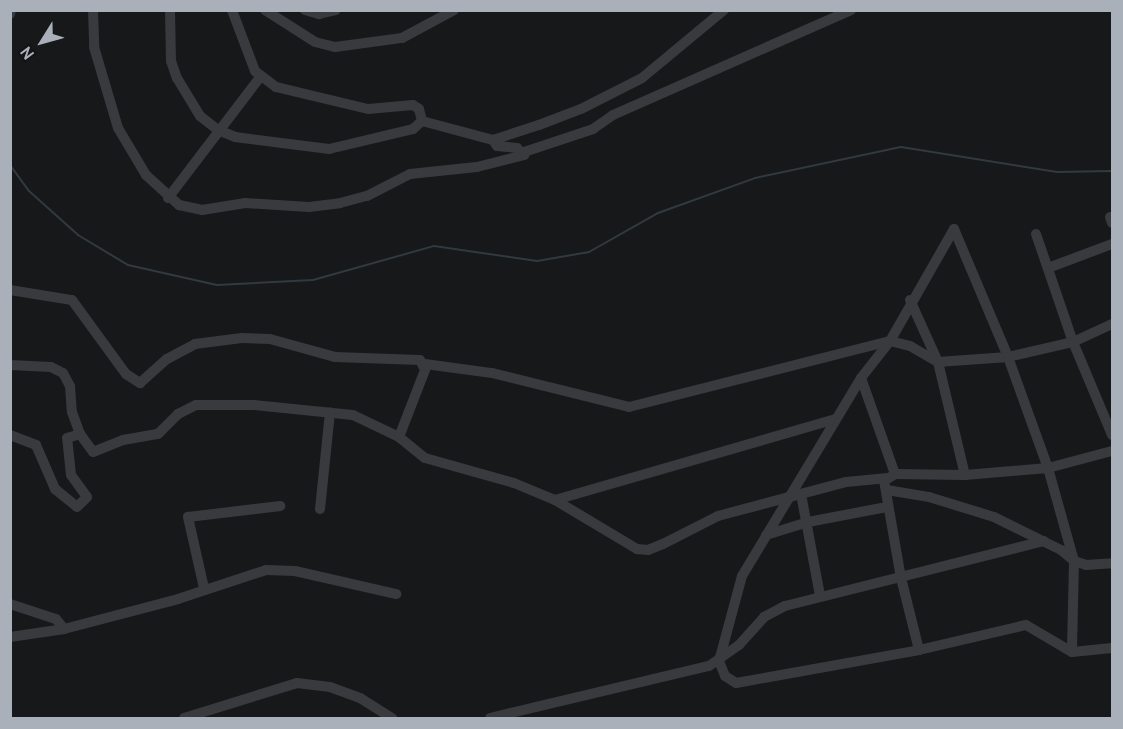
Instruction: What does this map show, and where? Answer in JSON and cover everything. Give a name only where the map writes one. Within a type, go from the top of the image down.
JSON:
[{"type":"street","points":[[93,10],[94,47],[118,128],[146,175],[168,198],[179,205],[202,210],[246,203],[319,205],[367,196],[410,174],[477,167],[521,158],[524,152]]},
{"type":"street","points":[[170,10],[171,61],[177,78],[200,116],[218,130],[235,137],[329,149],[413,129],[422,121]]},
{"type":"street","points":[[232,10],[247,57],[261,76],[287,93],[368,110],[413,105],[419,109],[422,121]]},
{"type":"street","points":[[265,10],[315,42],[335,46],[402,38],[454,10]]},
{"type":"street","points":[[305,10],[320,14],[336,10]]},
{"type":"street","points":[[422,121],[493,140],[581,109],[642,78],[724,10]]},
{"type":"street","points":[[493,140],[496,146],[524,152],[593,129],[613,115],[851,10]]},
{"type":"street","points":[[168,198],[261,76]]},
{"type":"street","points":[[1072,652],[1074,561],[1048,468],[1008,357],[954,229],[910,300],[890,341],[861,378],[742,576],[719,661],[725,676],[736,683],[919,650],[1026,625],[1072,652],[1113,648]]},
{"type":"street","points":[[1036,234],[1073,342],[1113,435]]},
{"type":"street","points":[[1048,268],[1113,244]]},
{"type":"street","points":[[10,290],[72,300],[126,374],[140,383],[167,358],[195,344],[242,338],[270,339],[335,357],[420,360],[425,364],[492,373],[629,407],[890,341],[910,346],[938,362],[1008,357],[1073,342],[1113,324]]},
{"type":"street","points":[[910,300],[938,362],[965,476]]},
{"type":"street","points":[[399,437],[426,370],[425,364]]},
{"type":"street","points":[[10,365],[51,367],[63,373],[70,386],[72,412],[80,434],[87,447],[98,452],[123,440],[158,434],[178,414],[196,405],[227,404],[363,418],[399,437],[425,458],[514,483],[555,500],[626,543],[648,550],[718,516],[846,482],[891,476],[965,476],[1048,468],[1113,451]]},
{"type":"street","points":[[861,378],[891,476]]},
{"type":"street","points":[[320,508],[330,413]]},
{"type":"street","points":[[555,500],[836,420]]},
{"type":"street","points":[[10,435],[36,445],[55,489],[77,507],[87,497],[71,475],[67,438],[80,434]]},
{"type":"street","points":[[891,476],[884,481],[887,490],[887,507],[901,578],[919,650]]},
{"type":"street","points":[[887,490],[967,508],[1044,541],[1074,561],[1086,565],[1113,563]]},
{"type":"street","points":[[801,494],[820,596]]},
{"type":"street","points":[[204,588],[188,517],[280,506]]},
{"type":"street","points":[[766,535],[808,522],[887,507]]},
{"type":"street","points":[[490,718],[719,661],[774,611],[820,596],[901,578],[1044,541]]},
{"type":"street","points":[[10,637],[64,629],[178,599],[242,575],[276,570],[396,594]]},
{"type":"street","points":[[10,604],[56,619],[64,629]]},
{"type":"street","points":[[184,718],[297,683],[330,687],[360,698],[392,718]]},
{"type":"waterway","points":[[10,165],[29,191],[78,235],[128,265],[217,285],[313,280],[434,246],[537,261],[589,252],[658,213],[755,178],[901,147],[1057,172],[1112,171]]}]
